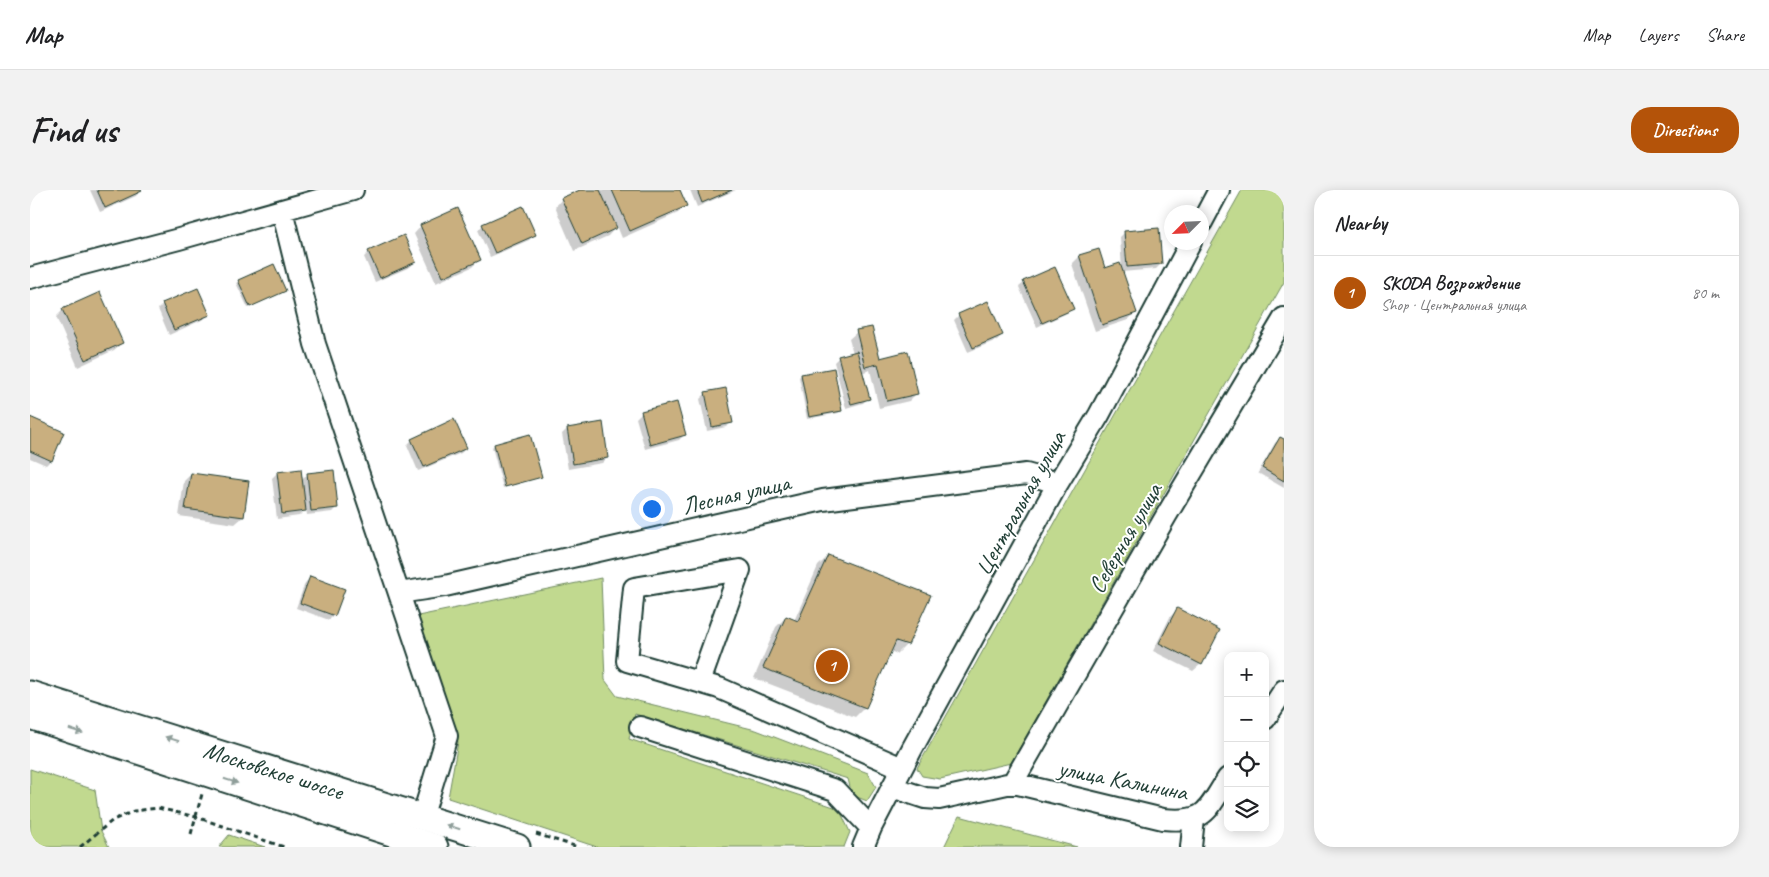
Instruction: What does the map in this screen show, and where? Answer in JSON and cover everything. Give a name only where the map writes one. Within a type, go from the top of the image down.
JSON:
[{"type":"main road","name":"Московское шоссе","points":[[30,694],[517,847]]},
{"type":"main road","name":"Московское шоссе","points":[[30,716],[435,847]]},
{"type":"street","points":[[30,278],[354,190]]},
{"type":"street","points":[[1209,208],[1218,190]]},
{"type":"street","points":[[282,210],[316,344],[447,736],[422,818]]},
{"type":"street","name":"Центральная улица","points":[[863,847],[902,768],[1058,483],[1099,416],[1187,250]]},
{"type":"street","name":"Северная улица","points":[[1015,784],[1166,516],[1284,318]]},
{"type":"street","name":"Лесная улица","points":[[399,593],[445,586],[823,500],[1026,474],[1058,483]]},
{"type":"street","points":[[700,682],[740,570],[634,588],[627,661],[719,688],[902,768]]},
{"type":"street","points":[[1269,713],[1284,690]]},
{"type":"street","points":[[640,727],[835,790],[871,828]]},
{"type":"street","points":[[892,787],[925,798],[939,799],[1015,784]]},
{"type":"street","name":"улица Калинина","points":[[1015,784],[1163,819],[1182,821],[1194,820],[1205,812],[1224,784]]},
{"type":"street","points":[[1191,847],[1194,820]]},
{"type":"path","points":[[191,834],[208,773]]},
{"type":"path","points":[[80,847],[113,820],[134,811],[158,808],[196,818],[284,847]]},
{"type":"green space","points":[[1242,190],[1284,190],[1284,282],[1011,763],[940,779],[922,776],[917,768]]},
{"type":"green space","points":[[601,578],[605,680],[617,696],[756,730],[868,773],[876,787],[867,801],[852,795],[848,779],[635,714],[629,739],[834,807],[842,815],[850,832],[844,847],[597,847],[448,798],[458,742],[418,616]]},
{"type":"green space","points":[[30,769],[95,790],[101,831],[109,847],[30,847]]},
{"type":"green space","points":[[959,816],[1077,847],[944,847]]},
{"type":"green space","points":[[229,835],[265,847],[219,847]]},
{"type":"building","points":[[97,190],[141,190],[142,191],[105,208]]},
{"type":"building","points":[[580,190],[600,190],[617,228],[582,244],[561,198]]},
{"type":"building","points":[[612,190],[680,190],[687,206],[630,231]]},
{"type":"building","points":[[697,190],[732,190],[702,203]]},
{"type":"building","points":[[523,206],[536,235],[495,253],[482,224]]},
{"type":"building","points":[[458,208],[481,260],[443,277],[420,225]]},
{"type":"building","points":[[1159,228],[1162,264],[1127,267],[1124,231]]},
{"type":"building","points":[[404,235],[416,262],[380,278],[368,251]]},
{"type":"building","points":[[1099,249],[1105,268],[1120,263],[1137,313],[1102,325],[1079,255]]},
{"type":"building","points":[[274,264],[286,291],[250,307],[238,280]]},
{"type":"building","points":[[1055,267],[1074,309],[1042,323],[1023,281]]},
{"type":"building","points":[[198,288],[210,315],[174,330],[162,303]]},
{"type":"building","points":[[100,292],[123,343],[85,360],[62,309]]},
{"type":"building","points":[[988,301],[1003,335],[973,348],[958,314]]},
{"type":"building","points":[[872,327],[880,358],[908,351],[918,394],[887,401],[878,364],[865,367],[856,330]]},
{"type":"building","points":[[857,351],[870,399],[851,404],[838,356]]},
{"type":"building","points":[[834,368],[842,411],[809,417],[801,374]]},
{"type":"building","points":[[726,388],[733,423],[712,427],[705,392]]},
{"type":"building","points":[[677,402],[686,435],[650,445],[641,411]]},
{"type":"building","points":[[30,417],[64,432],[52,461],[30,451]]},
{"type":"building","points":[[454,419],[467,448],[424,467],[411,439]]},
{"type":"building","points":[[603,422],[608,458],[573,464],[567,428]]},
{"type":"building","points":[[530,434],[542,477],[505,487],[494,444]]},
{"type":"building","points":[[1280,437],[1284,439],[1284,481],[1262,468]]},
{"type":"building","points":[[301,469],[306,511],[282,514],[277,472]]},
{"type":"building","points":[[334,470],[338,508],[311,511],[307,473]]},
{"type":"building","points":[[191,473],[249,481],[244,517],[185,509]]},
{"type":"building","points":[[828,555],[931,595],[908,645],[896,641],[866,708],[763,668],[786,616],[798,621]]},
{"type":"building","points":[[310,576],[345,589],[335,616],[300,603]]},
{"type":"building","points":[[1177,608],[1220,630],[1202,665],[1159,643]]},
{"type":"place","name":"SKODA Возрождение","points":[[832,666]]}]
